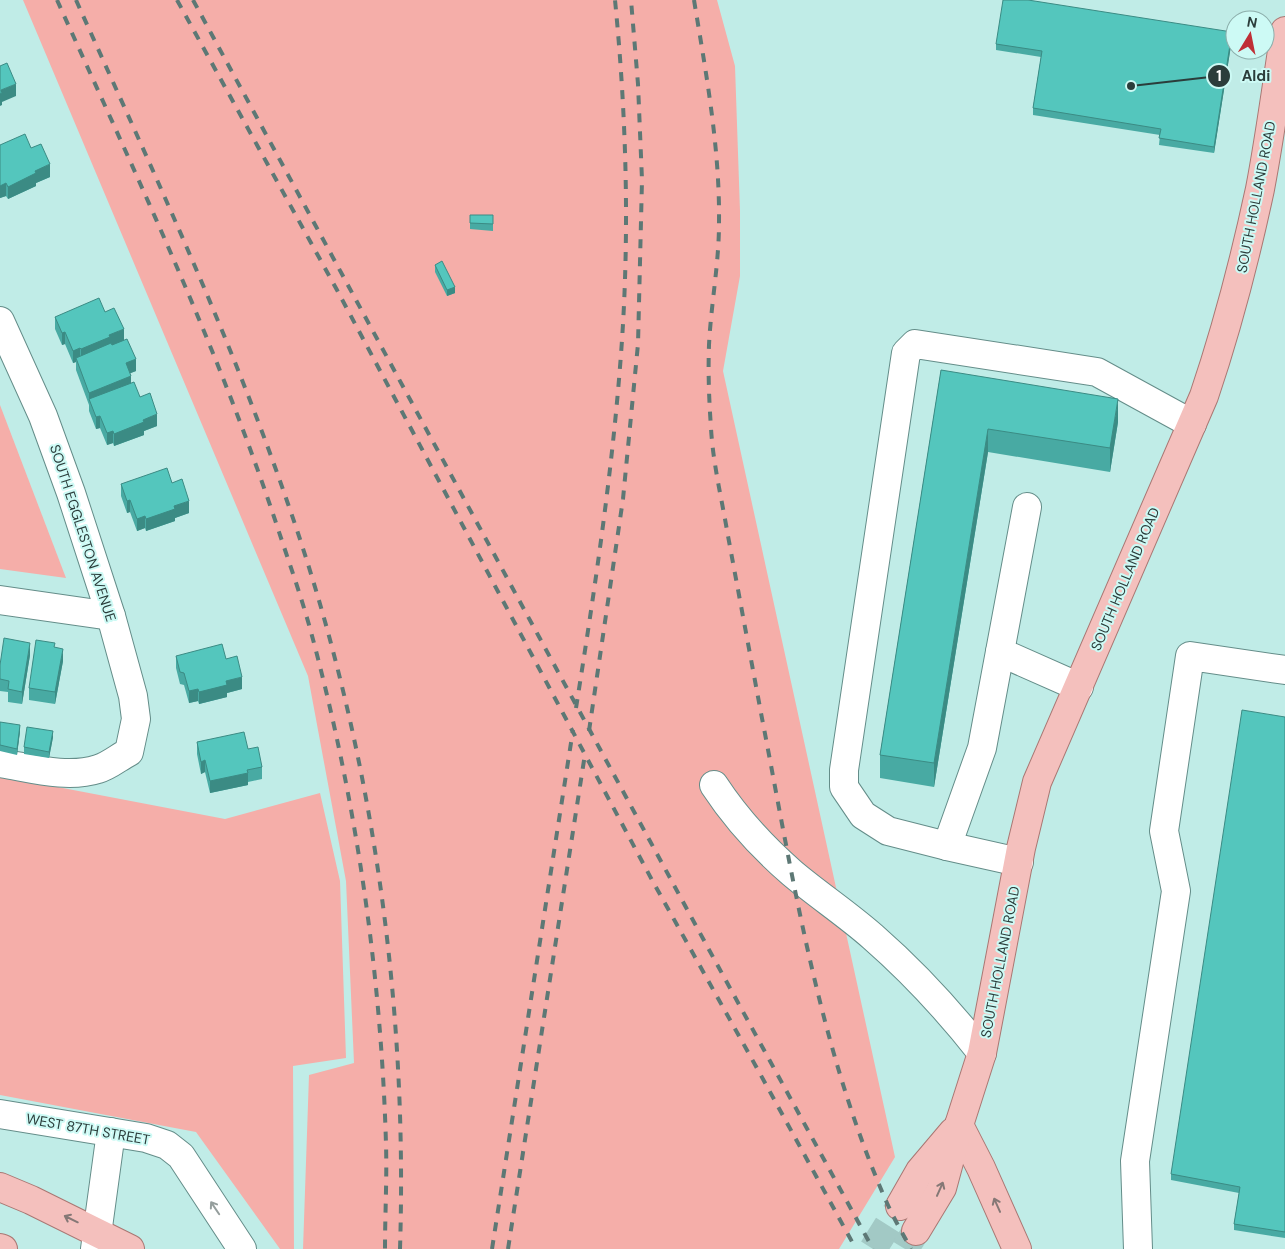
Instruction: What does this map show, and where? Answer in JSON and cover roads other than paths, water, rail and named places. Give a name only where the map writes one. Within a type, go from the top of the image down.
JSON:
[{"type":"main road","name":"SOUTH HOLLAND ROAD","points":[[916,1231],[942,1188],[959,1125],[982,1053],[1019,862],[1037,782],[1204,396],[1225,332],[1243,265],[1260,187],[1285,31]]},
{"type":"main road","name":"SOUTH HOLLAND ROAD","points":[[900,1206],[920,1171],[959,1125]]},
{"type":"main road","points":[[959,1125],[981,1168],[1017,1249]]},
{"type":"main road","points":[[0,1187],[31,1200],[96,1241],[130,1249]]},
{"type":"street","name":"SOUTH EGGLESTON AVENUE","points":[[0,321],[43,416],[71,493],[111,616],[134,704],[136,719],[129,752],[99,769],[82,772],[56,772],[0,763]]},
{"type":"street","points":[[1019,862],[888,831],[863,815],[844,787],[844,770],[906,354],[915,344],[1097,372],[1192,424]]},
{"type":"street","points":[[947,846],[982,748],[1027,507]]},
{"type":"street","points":[[0,600],[111,616]]},
{"type":"street","points":[[1000,652],[1079,687]]},
{"type":"street","points":[[1138,1249],[1135,1161],[1176,891],[1164,831],[1190,656],[1285,670]]},
{"type":"street","points":[[714,785],[733,814],[761,844],[793,874],[872,936],[916,977],[958,1022],[982,1053]]},
{"type":"street","name":"WEST 87TH STREET","points":[[0,1114],[146,1138],[167,1146],[181,1156],[242,1249]]},
{"type":"street","points":[[96,1241],[111,1132]]},
{"type":"tunnel","points":[[873,1249],[900,1206]]},
{"type":"tunnel","points":[[905,1249],[916,1231]]},
{"type":"railway","points":[[57,0],[175,263],[230,396],[279,532],[311,632],[341,758],[364,886],[372,950],[383,1079],[386,1157],[385,1249]]},
{"type":"railway","points":[[76,0],[160,186],[240,374],[287,501],[316,591],[341,683],[362,776],[378,870],[390,965],[398,1059],[401,1154],[400,1249]]},
{"type":"railway","points":[[177,0],[337,290],[652,880],[856,1249]]},
{"type":"railway","points":[[193,0],[873,1249]]},
{"type":"railway","points":[[576,708],[607,495],[623,321],[626,184],[615,0]]},
{"type":"railway","points":[[589,731],[623,499],[638,344],[642,180],[638,84],[631,0]]},
{"type":"railway","points":[[694,0],[715,139],[719,195],[719,238],[709,345],[709,397],[712,442],[718,482],[797,900],[826,1024],[843,1085],[863,1144],[890,1209],[911,1249]]},
{"type":"railway","points":[[492,1249],[573,730]]},
{"type":"railway","points":[[508,1249],[585,754]]},
{"type":"place","name":"Aldi","points":[[1131,86]]}]
